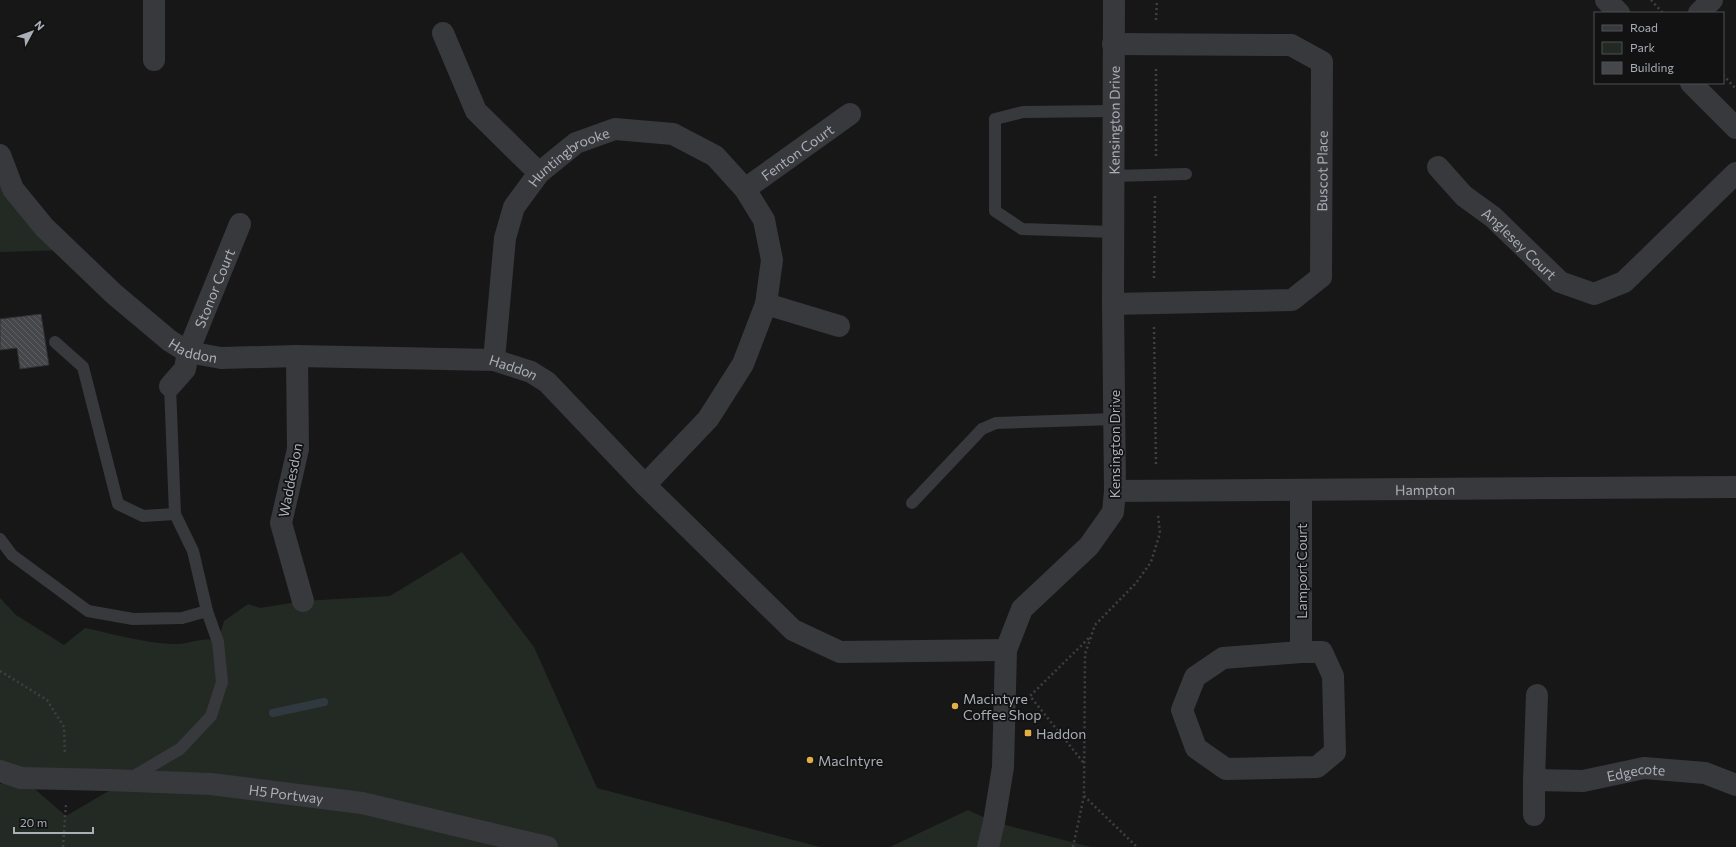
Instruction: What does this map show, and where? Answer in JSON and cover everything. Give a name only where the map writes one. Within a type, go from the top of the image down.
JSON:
[{"type":"street","points":[[154,0],[154,60]]},
{"type":"street","name":"Kensington Drive","points":[[988,847],[1003,767],[1006,650],[1022,609],[1090,546],[1113,512],[1115,491],[1112,304],[1114,0]]},
{"type":"street","points":[[1606,0],[1618,12]]},
{"type":"street","points":[[1700,12],[1712,0]]},
{"type":"street","points":[[443,33],[476,111],[539,173]]},
{"type":"street","name":"Buscot Place","points":[[1112,304],[1292,300],[1321,277],[1322,78],[1322,62],[1291,45],[1113,44]]},
{"type":"street","points":[[1691,84],[1736,128]]},
{"type":"street","name":"Fenton Court","points":[[745,190],[850,114]]},
{"type":"street","name":"Huntingbrooke","points":[[494,360],[505,238],[514,207],[539,173],[576,143],[615,129],[673,134],[715,156],[745,190],[764,220],[772,260],[766,304],[743,364],[708,419],[645,486]]},
{"type":"street","name":"Haddon","points":[[0,155],[13,189],[44,227],[114,294],[170,341],[188,352],[221,358],[298,356],[494,360],[530,372],[546,382],[645,486],[792,630],[840,652],[1006,650]]},
{"type":"street","name":"Anglesey Court","points":[[1438,167],[1464,196],[1493,217],[1560,282],[1594,294],[1624,282],[1736,174]]},
{"type":"street","name":"Stonor Court","points":[[170,386],[185,369],[188,352],[240,224]]},
{"type":"street","points":[[766,304],[839,326]]},
{"type":"street","name":"Waddesdon","points":[[298,356],[298,449],[281,523],[303,601]]},
{"type":"street","name":"Hampton","points":[[1115,491],[1736,487]]},
{"type":"street","name":"Lamport Court","points":[[1301,491],[1301,652]]},
{"type":"street","points":[[1301,652],[1322,652],[1333,676],[1335,752],[1317,767],[1226,768],[1196,748],[1182,710],[1195,677],[1223,658],[1301,652]]},
{"type":"street","points":[[1534,814],[1537,696]]},
{"type":"street","name":"Edgecote","points":[[1534,780],[1582,781],[1644,768],[1704,773],[1736,785]]},
{"type":"street","name":"H5 Portway","points":[[0,771],[21,778],[211,784],[362,803],[547,847]]},
{"type":"street","name":"H5 Portway","points":[[0,784],[21,778]]},
{"type":"lane","points":[[1113,111],[1023,112],[995,119],[995,211],[1022,229],[1113,232]]},
{"type":"lane","points":[[1113,176],[1186,174]]},
{"type":"lane","points":[[55,342],[82,367],[118,504],[143,516],[175,514]]},
{"type":"lane","points":[[117,781],[180,749],[211,716],[222,682],[218,642],[207,611],[193,551],[175,514],[170,386]]},
{"type":"lane","points":[[912,502],[982,429],[996,423],[1114,419]]},
{"type":"lane","points":[[0,539],[12,555],[88,611],[140,619],[182,618],[207,611]]},
{"type":"path","points":[[1651,0],[1662,12]]},
{"type":"path","points":[[1724,76],[1736,88]]},
{"type":"path","points":[[1083,762],[1030,696],[1091,637]]},
{"type":"path","points":[[0,671],[47,700],[64,727],[65,757]]},
{"type":"path","points":[[1084,796],[1137,847]]},
{"type":"path","points":[[63,847],[66,801]]},
{"type":"green space","points":[[0,155],[68,250],[0,252]]},
{"type":"green space","points":[[462,552],[534,647],[597,788],[820,847],[0,847],[0,784],[20,778],[0,771],[0,598],[16,615],[64,645],[85,628],[140,640],[162,643],[179,644],[201,640],[218,641],[224,621],[248,604],[260,608],[303,601],[390,596]],"holes":[[[22,778],[124,782],[66,816]]]},
{"type":"green space","points":[[968,810],[994,822],[1091,847],[890,847]]},
{"type":"building","points":[[41,314],[49,365],[20,369],[17,348],[0,350],[0,319]]},
{"type":"waterway","points":[[273,713],[324,702]]},
{"type":"place","name":"Macintyre Coffee Shop","points":[[955,706]]},
{"type":"place","name":"Haddon","points":[[1028,733]]},
{"type":"place","name":"MacIntyre","points":[[810,760]]}]
